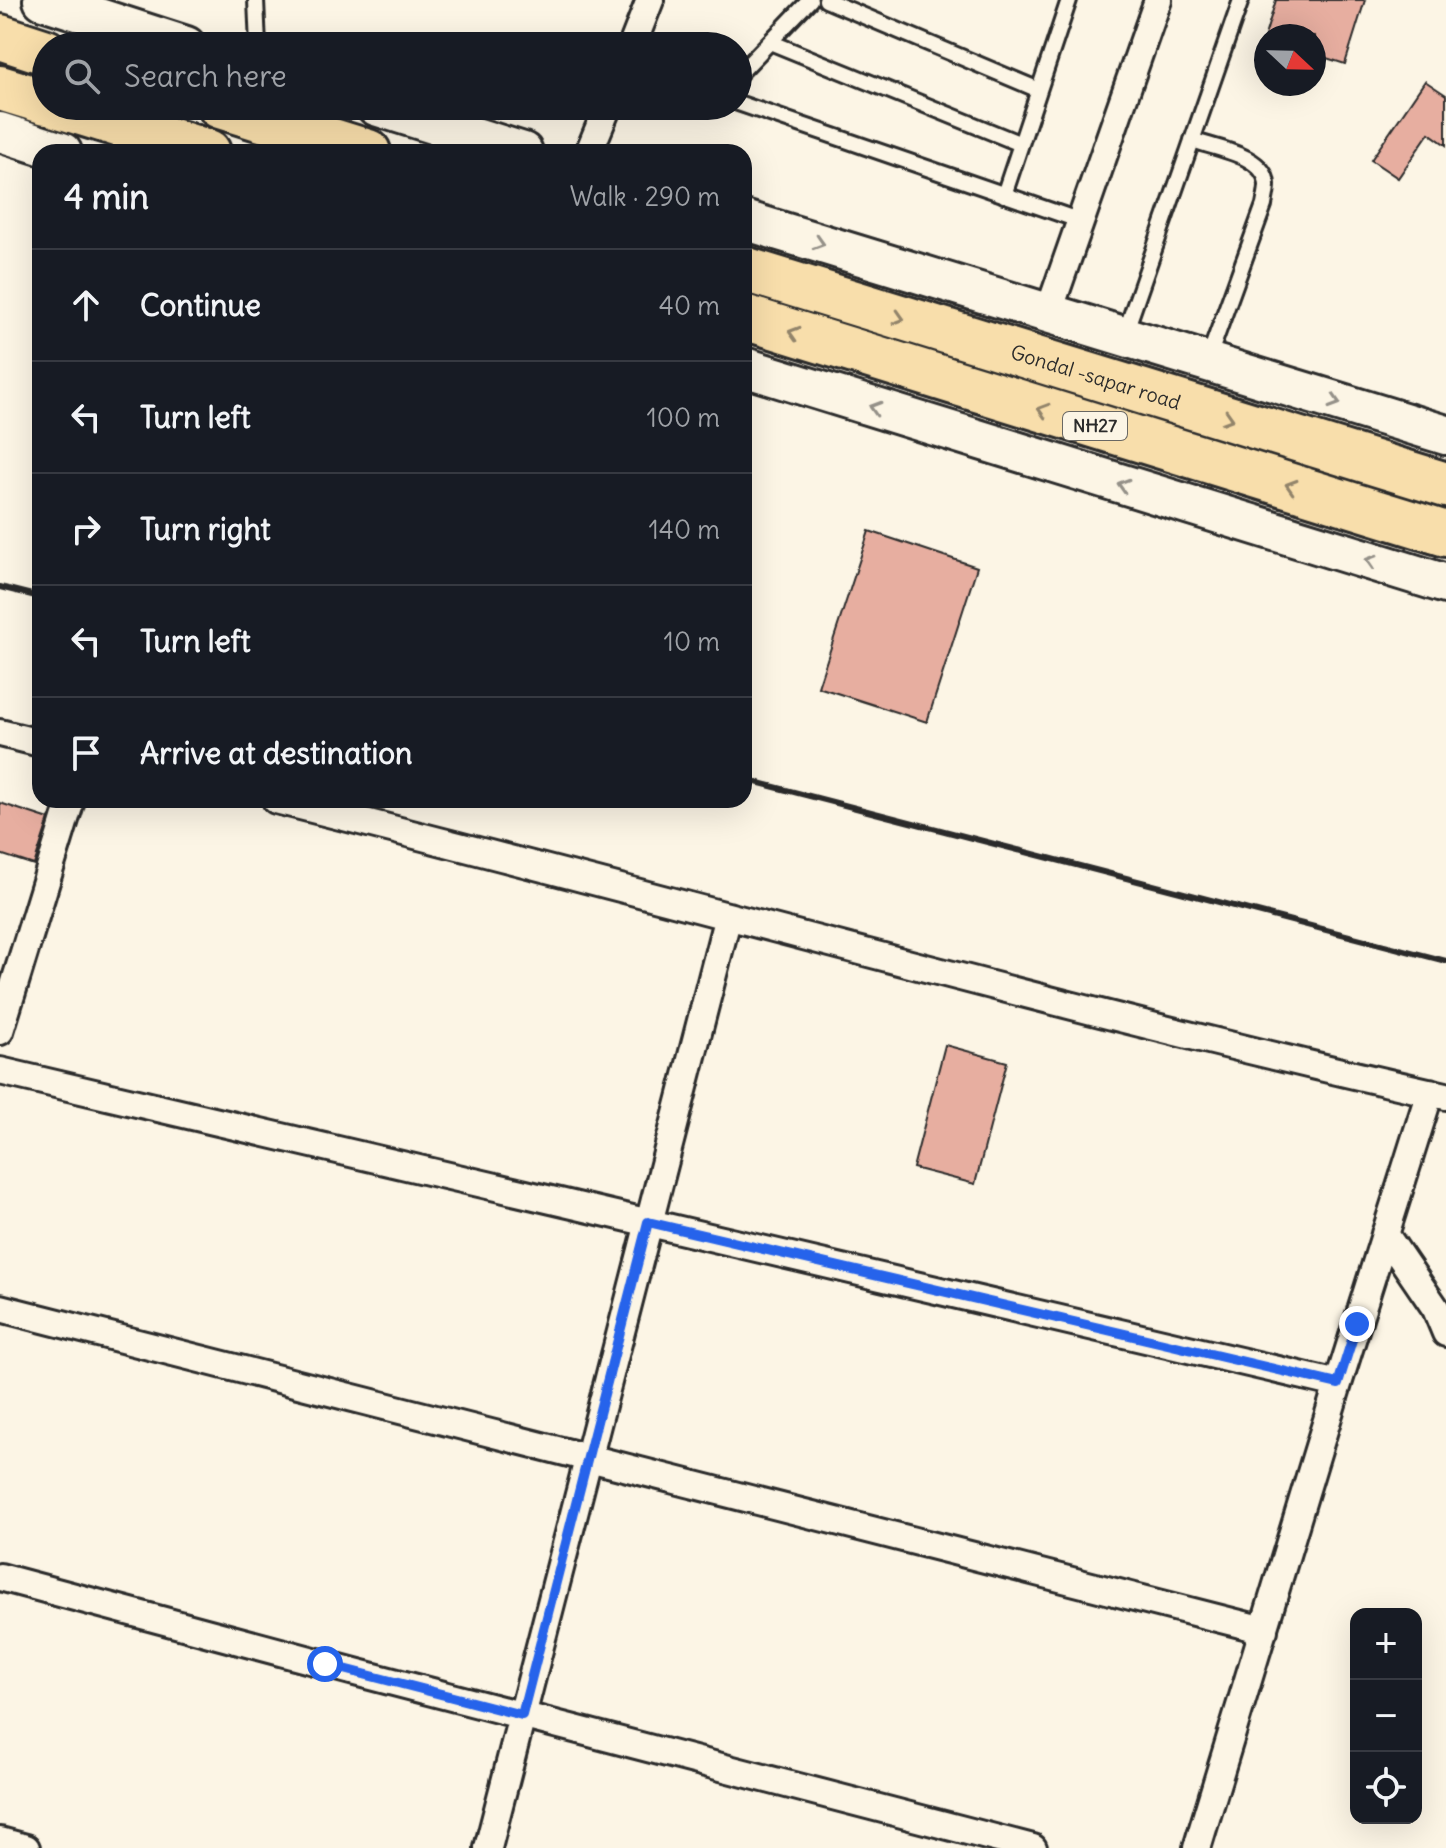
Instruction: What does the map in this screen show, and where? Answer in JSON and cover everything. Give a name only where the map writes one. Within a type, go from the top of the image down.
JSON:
[{"type":"highway","points":[[0,37],[32,47]]},
{"type":"highway","points":[[0,88],[32,98]]},
{"type":"highway","points":[[104,120],[182,144]]},
{"type":"highway","points":[[265,120],[342,144]]},
{"type":"highway","name":"Gondal -sapar road","points":[[752,271],[1446,485]]},
{"type":"highway","name":"NH27","points":[[752,319],[1446,534]]},
{"type":"street","points":[[43,0],[142,32]]},
{"type":"street","points":[[637,32],[650,0]]},
{"type":"street","points":[[1048,314],[1158,0]]},
{"type":"street","points":[[421,120],[497,144]]},
{"type":"street","points":[[592,144],[602,120]]},
{"type":"street","points":[[0,132],[37,144]]},
{"type":"street","points":[[752,222],[1446,435]]},
{"type":"street","points":[[752,369],[1446,584]]},
{"type":"street","points":[[0,733],[32,741]]},
{"type":"street","points":[[0,1031],[69,808]]},
{"type":"street","points":[[307,808],[874,955],[1438,1094],[1385,1234],[1197,1848]]},
{"type":"street","points":[[488,1848],[728,916]]},
{"type":"street","points":[[0,1071],[1338,1384]]},
{"type":"street","points":[[1385,1234],[1436,1309],[1446,1333]]},
{"type":"street","points":[[0,1308],[1264,1630]]},
{"type":"street","points":[[0,1577],[1033,1848]]},
{"type":"street","points":[[0,1841],[26,1848]]},
{"type":"lane","points":[[256,0],[257,32]]},
{"type":"lane","points":[[752,61],[810,0]]},
{"type":"lane","points":[[826,0],[1039,90]]},
{"type":"lane","points":[[1004,195],[1069,0]]},
{"type":"lane","points":[[1124,338],[1241,0]]},
{"type":"lane","points":[[770,42],[1021,144]]},
{"type":"lane","points":[[752,108],[1081,221]]},
{"type":"lane","points":[[1192,140],[1246,158],[1261,169],[1267,183],[1264,205],[1207,363]]},
{"type":"building","points":[[1276,0],[1365,0],[1345,64],[1326,58],[1326,24],[1269,24]]},
{"type":"building","points":[[1425,81],[1446,95],[1446,145],[1429,133],[1398,178],[1371,160]]},
{"type":"building","points":[[869,531],[977,567],[927,722],[818,687]]},
{"type":"building","points":[[0,803],[49,819],[34,865],[0,854]]},
{"type":"building","points":[[945,1045],[1007,1062],[975,1184],[913,1168]]},
{"type":"railway","points":[[0,587],[32,595]]},
{"type":"railway","points":[[752,781],[1446,961]]},
{"type":"route","points":[[325,1664],[522,1715],[648,1222],[1338,1384],[1357,1324]]}]
